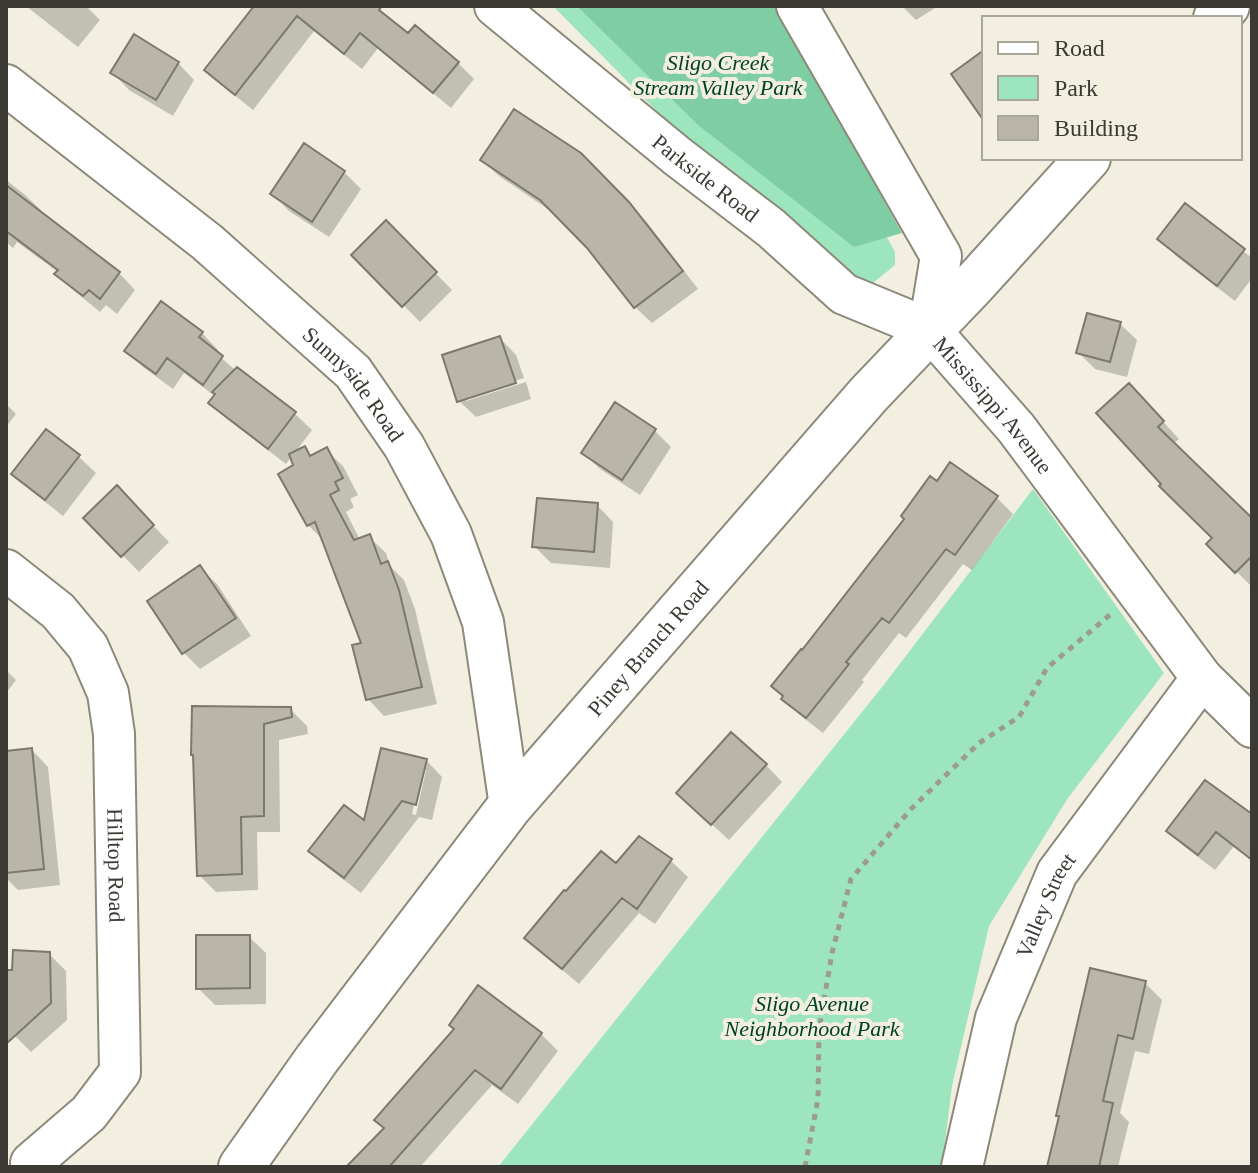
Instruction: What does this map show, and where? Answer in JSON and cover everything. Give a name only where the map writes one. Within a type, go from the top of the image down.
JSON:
[{"type":"main road","name":"Piney Branch Road","points":[[241,1167],[317,1059],[510,806],[869,394],[1086,160]]},
{"type":"street","name":"Parkside Road","points":[[495,6],[677,156],[771,228],[844,294],[929,329]]},
{"type":"street","name":"Mississippi Avenue","points":[[797,6],[941,256],[929,329],[1016,428],[1202,678],[1252,727]]},
{"type":"street","name":"Sunnyside Road","points":[[6,85],[207,242],[353,372],[404,446],[451,534],[478,608],[483,622],[510,806]]},
{"type":"street","name":"Hilltop Road","points":[[6,570],[58,611],[88,647],[108,693],[114,734],[120,1072],[89,1113],[24,1157]]},
{"type":"street","name":"Valley Street","points":[[962,1167],[996,1018],[1057,873],[1202,678]]},
{"type":"path","points":[[805,1167],[818,1099],[819,1030],[832,953],[851,879],[911,809],[979,743],[1019,717],[1047,668],[1137,592]]},
{"type":"green space","name":"Sligo Creek Stream Valley Park","points":[[553,6],[756,6],[895,252],[895,265],[873,283],[847,290],[818,287],[793,275],[781,265],[755,224],[701,156]]},
{"type":"green space","name":"Sligo Creek Stream Valley Park","points":[[577,6],[775,6],[902,233],[854,247],[698,125]]},
{"type":"green space","name":"Sligo Avenue Neighborhood Park","points":[[1033,489],[1164,673],[1068,798],[989,926],[952,1086],[942,1167],[498,1167],[886,682]]},
{"type":"building","points":[[254,6],[382,6],[379,10],[408,33],[415,25],[459,62],[433,93],[360,33],[344,54],[297,16],[235,95],[204,70]]},
{"type":"building","points":[[134,34],[179,62],[156,100],[110,73]]},
{"type":"building","points":[[982,51],[982,118],[951,74]]},
{"type":"building","points":[[514,109],[581,153],[629,202],[683,271],[634,308],[587,248],[540,200],[480,160]]},
{"type":"building","points":[[304,143],[345,171],[312,222],[270,194]]},
{"type":"building","points":[[6,185],[120,272],[100,299],[89,290],[83,296],[54,274],[58,270],[6,231]]},
{"type":"building","points":[[1185,203],[1245,249],[1217,286],[1157,239]]},
{"type":"building","points":[[386,220],[437,272],[402,307],[351,255]]},
{"type":"building","points":[[161,301],[203,332],[199,337],[223,356],[203,385],[167,358],[156,374],[124,351]]},
{"type":"building","points":[[1087,313],[1121,322],[1110,362],[1076,353]]},
{"type":"building","points":[[500,336],[516,383],[457,402],[442,355]]},
{"type":"building","points":[[237,367],[296,412],[268,449],[208,403],[215,394],[212,392]]},
{"type":"building","points":[[1129,383],[1164,421],[1158,427],[1252,518],[1252,556],[1235,573],[1206,544],[1212,538],[1159,486],[1161,484],[1096,413]]},
{"type":"building","points":[[615,402],[656,429],[622,480],[581,453]]},
{"type":"building","points":[[46,429],[80,455],[45,500],[11,474]]},
{"type":"building","points":[[305,446],[310,456],[327,447],[343,478],[335,482],[339,490],[330,495],[354,540],[370,534],[381,564],[388,561],[399,590],[422,687],[366,700],[352,645],[361,643],[315,522],[307,526],[278,474],[293,465],[289,454]]},
{"type":"building","points":[[950,462],[998,496],[955,555],[946,549],[889,623],[882,618],[806,718],[781,699],[783,696],[771,686],[904,519],[901,516],[930,476],[937,481]]},
{"type":"building","points":[[117,485],[154,525],[121,557],[83,518]]},
{"type":"building","points":[[537,498],[598,503],[594,552],[532,547]]},
{"type":"building","points":[[200,565],[236,618],[182,654],[147,601]]},
{"type":"building","points":[[192,706],[291,707],[292,717],[264,724],[264,816],[241,817],[242,874],[197,876],[191,755]]},
{"type":"building","points":[[731,732],[767,764],[711,825],[676,793]]},
{"type":"building","points":[[32,748],[44,869],[6,873],[6,751]]},
{"type":"building","points":[[381,748],[427,759],[416,805],[402,801],[344,878],[308,851],[344,805],[364,820]]},
{"type":"building","points":[[1205,780],[1252,814],[1252,860],[1216,832],[1198,855],[1166,831]]},
{"type":"building","points":[[639,836],[672,859],[637,909],[622,898],[562,969],[524,938],[601,851],[616,863]]},
{"type":"building","points":[[196,935],[250,935],[250,988],[196,989]]},
{"type":"building","points":[[13,950],[50,952],[51,1003],[6,1044],[6,970],[12,970]]},
{"type":"building","points":[[1090,968],[1146,981],[1133,1039],[1118,1035],[1103,1101],[1113,1103],[1099,1167],[1047,1167],[1059,1116],[1056,1116]]},
{"type":"building","points":[[478,985],[542,1033],[501,1089],[475,1070],[389,1167],[346,1167],[384,1128],[374,1120],[454,1029],[449,1025]]}]
